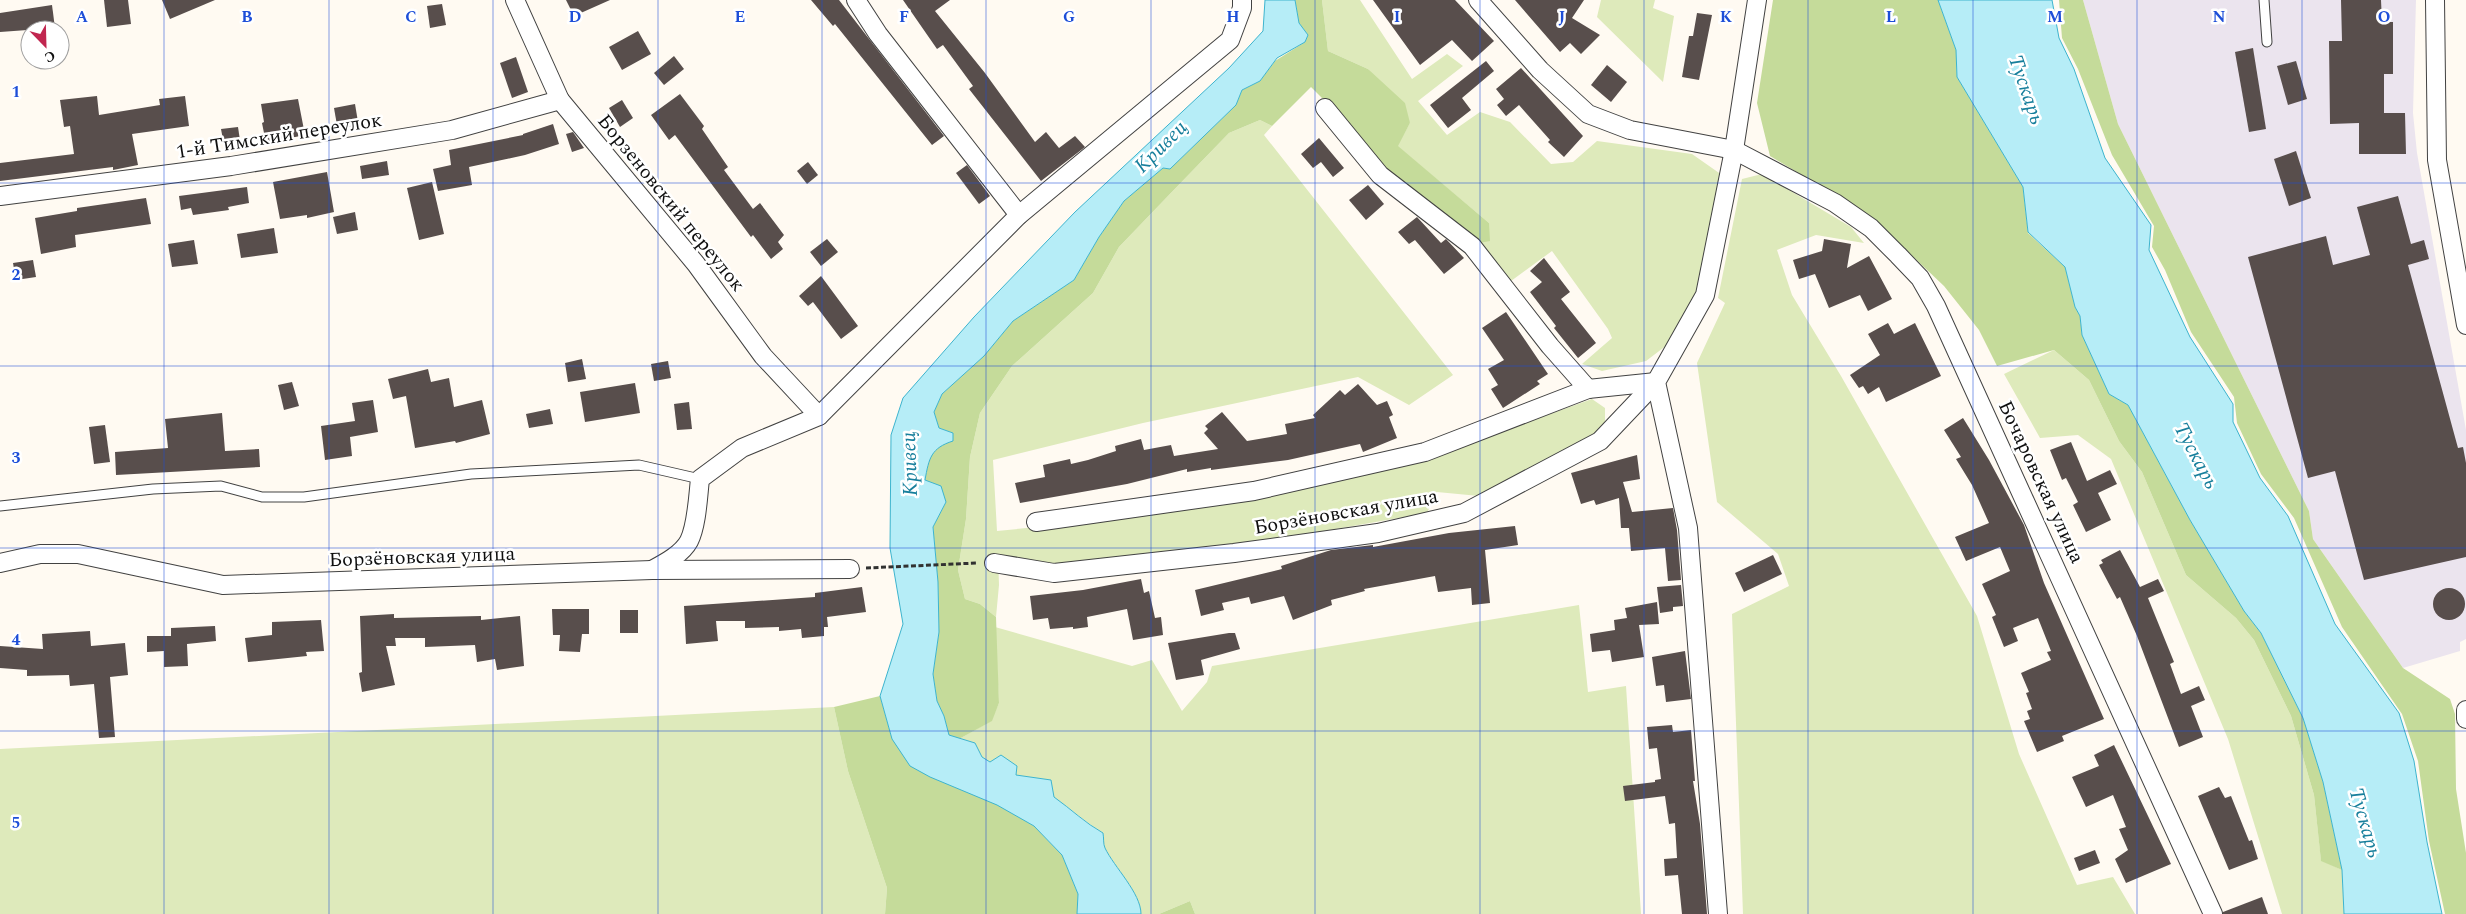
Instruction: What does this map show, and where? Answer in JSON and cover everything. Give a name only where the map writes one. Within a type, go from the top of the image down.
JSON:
[{"type":"street","name":"Борзеновский переулок","points":[[515,0],[560,100],[696,264],[763,356],[819,416]]},
{"type":"street","points":[[856,0],[878,34],[1019,215]]},
{"type":"street","points":[[652,570],[672,558],[689,541],[698,504],[700,479],[742,448],[819,416],[1019,215],[1230,40],[1242,8],[1242,0]]},
{"type":"street","name":"Бочаровская улица","points":[[1478,0],[1540,70],[1588,114],[1630,130],[1734,150],[1835,203],[1870,228],[1920,278],[1936,306],[2063,581],[2213,914]]},
{"type":"street","points":[[1718,914],[1688,528],[1656,382],[1705,294],[1734,150],[1757,0]]},
{"type":"street","points":[[2435,0],[2437,160],[2466,325]]},
{"type":"street","name":"1-й Тимский переулок","points":[[0,196],[231,166],[452,130],[560,100]]},
{"type":"street","points":[[1325,108],[1380,175],[1472,246],[1550,346],[1588,389]]},
{"type":"street","name":"Борзёновская улица","points":[[1036,522],[1254,491],[1425,452],[1588,389],[1656,382]]},
{"type":"street","name":"Борзёновская улица","points":[[994,563],[1054,573],[1234,553],[1378,532],[1464,513],[1600,441],[1656,382]]},
{"type":"street","name":"Борзёновская улица","points":[[0,563],[40,554],[78,554],[223,585],[652,570],[850,569]]},
{"type":"street","points":[[2466,710],[2466,719]]},
{"type":"lane","points":[[2264,0],[2267,42]]},
{"type":"lane","points":[[0,506],[153,488],[221,486],[262,497],[304,497],[471,474],[639,465],[700,479]]},
{"type":"path","points":[[850,569],[994,563]]},
{"type":"shaded area","points":[[2083,0],[2416,0],[2413,113],[2417,153],[2466,430],[2466,639],[2460,642],[2460,651],[2403,668],[2313,539],[2309,511],[2118,124]]},
{"type":"green space","points":[[1295,0],[1322,0],[1328,51],[1368,69],[1405,103],[1410,123],[1398,146],[1489,223],[1490,241],[1479,243],[1378,162],[1343,119],[1311,87],[1272,126],[1260,120],[1229,133],[1119,247],[1093,293],[1012,366],[980,413],[970,457],[966,519],[958,570],[965,599],[980,604],[996,617],[999,703],[992,721],[959,739],[949,735],[944,716],[937,701],[933,674],[939,632],[938,582],[933,527],[946,502],[925,480],[929,457],[953,433],[939,428],[934,412],[942,394],[984,356],[1013,321],[1074,280],[1099,237],[1124,201],[1163,168],[1170,169],[1236,105],[1242,90],[1260,81],[1275,61],[1305,42],[1308,35],[1299,23]]},
{"type":"green space","points":[[1322,0],[1360,0],[1412,79],[1447,54],[1463,66],[1418,101],[1447,135],[1480,112],[1510,122],[1551,164],[1573,162],[1597,141],[1692,154],[1722,175],[1700,291],[1671,342],[1646,361],[1602,371],[1582,364],[1612,338],[1608,329],[1552,251],[1511,281],[1479,243],[1489,223],[1397,146],[1410,123],[1368,69],[1328,51]]},
{"type":"green space","points":[[1601,0],[1655,0],[1653,8],[1674,16],[1663,82],[1597,17]]},
{"type":"green space","points":[[1773,0],[1938,0],[1956,50],[1957,77],[2023,187],[2028,233],[2065,267],[2075,307],[2080,316],[2082,335],[2109,394],[2128,405],[2190,520],[2244,611],[2261,633],[2303,718],[2323,782],[2342,870],[2321,861],[2314,795],[2291,716],[2254,640],[2236,618],[2186,575],[2142,472],[2119,441],[2089,380],[2054,350],[1997,366],[1979,330],[1944,286],[1869,215],[1770,156],[1757,103]]},
{"type":"green space","points":[[2059,0],[2083,0],[2118,124],[2309,511],[2313,539],[2403,668],[2450,699],[2455,714],[2456,789],[2466,853],[2466,914],[2445,914],[2429,841],[2418,761],[2402,714],[2342,627],[2294,518],[2261,474],[2237,423],[2234,397],[2191,332],[2165,270],[2152,247],[2154,226],[2112,155],[2078,69],[2062,38]]},
{"type":"green space","points":[[1260,120],[1272,126],[1264,135],[1453,375],[1409,405],[1358,377],[1143,423],[993,460],[997,531],[1047,526],[1429,457],[1592,399],[1605,408],[1605,428],[1479,496],[1437,492],[1427,513],[1227,548],[1055,566],[998,555],[999,585],[996,617],[980,604],[965,599],[958,570],[966,519],[970,457],[980,413],[1012,366],[1093,293],[1119,247],[1229,133]]},
{"type":"green space","points":[[1762,174],[1851,227],[1864,243],[1816,235],[1777,250],[1792,295],[1841,376],[1977,616],[2019,754],[2077,885],[2113,877],[2135,914],[1743,914],[1732,614],[1789,586],[1778,554],[1717,502],[1697,363],[1725,303],[1718,298],[1742,179]]},
{"type":"green space","points":[[2054,350],[2089,380],[2119,441],[2142,472],[2186,575],[2236,618],[2254,640],[2291,716],[2314,795],[2321,860],[2342,870],[2344,914],[2282,914],[2228,739],[2111,459],[2078,435],[2040,438],[2004,374]]},
{"type":"green space","points":[[1579,605],[1588,692],[1626,686],[1641,914],[1195,914],[1190,901],[1159,914],[1141,914],[1137,898],[1105,848],[1103,833],[1051,796],[1016,775],[1017,766],[1001,756],[990,762],[982,757],[975,743],[959,739],[991,721],[999,703],[995,627],[1132,666],[1152,660],[1182,711],[1207,682],[1212,666]]},
{"type":"green space","points":[[880,696],[892,739],[1034,826],[1062,855],[1078,894],[1077,914],[885,914],[887,888],[848,771],[834,707]]},
{"type":"green space","points":[[834,707],[848,771],[887,888],[885,914],[0,914],[0,749]]},
{"type":"green space","points":[[1190,901],[1195,914],[1159,914]]},
{"type":"water","name":"Кривец","points":[[1265,0],[1295,0],[1299,23],[1308,35],[1305,42],[1277,58],[1260,81],[1242,90],[1236,105],[1170,169],[1163,168],[1124,201],[1099,237],[1074,280],[1013,321],[984,356],[942,394],[934,412],[939,428],[953,433],[953,441],[940,447],[932,455],[925,480],[941,486],[946,502],[933,527],[938,582],[939,632],[933,674],[937,701],[944,716],[949,735],[975,743],[982,757],[990,762],[1001,755],[1017,766],[1016,775],[1051,780],[1054,797],[1103,833],[1105,848],[1137,898],[1141,914],[1077,914],[1078,894],[1062,855],[1034,826],[997,805],[930,777],[910,766],[892,739],[880,696],[903,624],[890,548],[891,435],[903,398],[974,317],[1075,212],[1229,68],[1263,31]]},
{"type":"water","name":"Тускарь","points":[[1938,0],[2052,0],[2059,38],[2074,69],[2105,158],[2151,225],[2149,250],[2190,337],[2233,404],[2233,422],[2260,478],[2288,516],[2335,624],[2399,713],[2414,761],[2427,842],[2442,914],[2344,914],[2342,870],[2323,782],[2303,718],[2261,633],[2244,611],[2190,520],[2128,405],[2109,394],[2082,335],[2080,316],[2075,307],[2065,267],[2028,232],[2023,187],[1957,77],[1956,50]]},
{"type":"building","points":[[104,0],[128,0],[131,24],[107,27]]},
{"type":"building","points":[[162,0],[215,0],[170,19]]},
{"type":"building","points":[[566,0],[610,0],[574,16]]},
{"type":"building","points":[[811,0],[839,0],[944,136],[932,145],[835,24],[833,26]]},
{"type":"building","points":[[903,0],[950,0],[935,11],[985,73],[1035,142],[1046,132],[1059,148],[1075,136],[1085,147],[1041,181],[969,89],[973,86],[943,45],[937,49]]},
{"type":"building","points":[[1373,0],[1455,0],[1494,41],[1472,61],[1452,40],[1420,65]]},
{"type":"building","points":[[1515,0],[1584,0],[1572,18],[1600,35],[1581,54],[1570,43],[1560,52]]},
{"type":"building","points":[[2341,0],[2381,0],[2382,22],[2393,22],[2393,74],[2384,74],[2384,113],[2405,113],[2406,154],[2359,154],[2359,123],[2330,124],[2329,41],[2342,41]]},
{"type":"building","points":[[442,4],[446,25],[430,28],[427,6]]},
{"type":"building","points":[[52,5],[54,20],[20,20],[20,31],[0,32],[0,13]]},
{"type":"building","points":[[1697,13],[1712,15],[1699,80],[1682,77],[1689,36],[1693,36]]},
{"type":"building","points":[[638,31],[651,54],[622,70],[609,47]]},
{"type":"building","points":[[2253,48],[2266,129],[2249,132],[2235,52]]},
{"type":"building","points":[[674,56],[684,69],[664,85],[654,73]]},
{"type":"building","points":[[516,57],[528,92],[512,98],[500,63]]},
{"type":"building","points":[[1486,61],[1494,71],[1462,98],[1471,110],[1448,128],[1430,105]]},
{"type":"building","points":[[2296,61],[2307,99],[2288,105],[2277,66]]},
{"type":"building","points":[[1607,65],[1627,82],[1611,102],[1591,85]]},
{"type":"building","points":[[1521,68],[1583,136],[1564,157],[1548,142],[1550,140],[1519,105],[1506,116],[1497,105],[1504,99],[1496,89]]},
{"type":"building","points":[[680,94],[704,126],[702,129],[728,167],[724,170],[753,209],[760,203],[784,235],[778,242],[783,249],[771,259],[753,235],[751,237],[675,135],[669,140],[651,115]]},
{"type":"building","points":[[97,96],[99,115],[160,105],[159,99],[185,96],[189,126],[132,134],[138,165],[113,170],[113,167],[0,181],[0,163],[74,154],[70,126],[64,127],[60,100]]},
{"type":"building","points":[[298,99],[305,135],[266,143],[261,104]]},
{"type":"building","points":[[622,100],[633,118],[620,127],[609,108]]},
{"type":"building","points":[[355,104],[359,128],[338,131],[334,108]]},
{"type":"building","points":[[553,124],[559,144],[525,155],[469,167],[472,185],[438,191],[433,169],[451,165],[449,150],[523,135]]},
{"type":"building","points":[[238,127],[241,147],[225,150],[221,129]]},
{"type":"building","points":[[573,132],[584,148],[572,152],[566,134]]},
{"type":"building","points":[[1319,138],[1344,168],[1333,177],[1321,162],[1313,168],[1301,154]]},
{"type":"building","points":[[2296,151],[2311,198],[2289,206],[2274,159]]},
{"type":"building","points":[[387,161],[389,175],[362,179],[360,166]]},
{"type":"building","points":[[808,162],[818,175],[807,184],[797,171]]},
{"type":"building","points":[[967,165],[990,196],[979,204],[956,173]]},
{"type":"building","points":[[327,172],[334,212],[307,218],[307,215],[280,219],[273,182]]},
{"type":"building","points":[[432,182],[444,234],[419,240],[407,188]]},
{"type":"building","points":[[1368,185],[1384,204],[1366,220],[1349,200]]},
{"type":"building","points":[[247,187],[249,203],[228,207],[229,210],[193,215],[191,208],[181,210],[179,196]]},
{"type":"building","points":[[2398,196],[2411,244],[2424,240],[2429,259],[2408,265],[2458,448],[2463,447],[2466,463],[2466,557],[2364,580],[2335,471],[2308,478],[2248,257],[2326,236],[2333,265],[2370,255],[2357,207]]},
{"type":"building","points":[[146,198],[151,224],[75,235],[76,247],[41,254],[35,218],[77,211],[77,208]]},
{"type":"building","points":[[355,212],[358,230],[337,234],[333,217]]},
{"type":"building","points":[[1417,217],[1441,243],[1446,239],[1464,258],[1444,274],[1415,240],[1409,244],[1398,232]]},
{"type":"building","points":[[274,228],[278,253],[241,258],[237,234]]},
{"type":"building","points":[[827,239],[838,252],[821,266],[810,252]]},
{"type":"building","points":[[1824,239],[1851,244],[1847,268],[1869,256],[1892,299],[1868,311],[1860,295],[1829,308],[1815,274],[1799,279],[1793,260],[1822,251]]},
{"type":"building","points":[[194,240],[198,264],[172,267],[168,244]]},
{"type":"building","points":[[1544,258],[1570,292],[1561,299],[1596,343],[1578,358],[1554,328],[1556,326],[1530,292],[1542,282],[1530,271]]},
{"type":"building","points":[[33,260],[36,277],[16,280],[13,263]]},
{"type":"building","points":[[821,276],[858,326],[841,339],[813,302],[808,306],[799,296]]},
{"type":"building","points":[[1506,312],[1548,374],[1537,381],[1540,384],[1503,408],[1491,389],[1498,385],[1488,369],[1504,360],[1482,328]]},
{"type":"building","points":[[1888,323],[1894,334],[1915,323],[1941,376],[1886,402],[1879,387],[1868,394],[1863,386],[1859,388],[1850,375],[1880,355],[1868,334]]},
{"type":"building","points":[[582,359],[586,379],[568,382],[565,363]]},
{"type":"building","points":[[668,361],[671,378],[654,381],[651,364]]},
{"type":"building","points":[[428,369],[431,382],[449,378],[454,407],[482,400],[490,434],[456,443],[455,441],[415,448],[406,396],[393,399],[388,379]]},
{"type":"building","points":[[292,382],[299,406],[284,410],[278,385]]},
{"type":"building","points":[[635,383],[640,413],[585,422],[580,392]]},
{"type":"building","points":[[1358,384],[1377,405],[1387,401],[1393,415],[1389,417],[1397,438],[1363,452],[1360,444],[1288,460],[1211,470],[1211,468],[1187,472],[1187,469],[1127,484],[1020,503],[1015,483],[1045,477],[1043,465],[1070,459],[1071,464],[1088,460],[1116,451],[1115,446],[1141,439],[1144,450],[1171,445],[1174,456],[1218,449],[1204,433],[1208,429],[1205,426],[1222,412],[1247,441],[1287,434],[1285,424],[1315,418],[1313,415],[1340,390],[1345,395]]},
{"type":"building","points":[[373,400],[378,432],[350,437],[352,456],[325,460],[321,426],[355,421],[352,403]]},
{"type":"building","points":[[689,402],[692,429],[677,430],[674,404]]},
{"type":"building","points":[[550,409],[553,424],[529,428],[526,414]]},
{"type":"building","points":[[222,413],[225,451],[259,449],[260,467],[116,475],[115,452],[168,448],[165,419]]},
{"type":"building","points":[[1963,418],[1989,460],[2024,525],[2044,583],[2104,719],[2062,736],[2064,741],[2037,752],[2024,721],[2030,719],[2027,711],[2032,709],[2026,693],[2029,692],[2021,673],[2051,660],[2047,652],[2051,651],[2038,618],[2013,628],[2018,641],[2004,647],[1992,617],[1996,615],[1982,584],[2010,571],[2000,547],[1966,561],[1955,537],[1989,523],[1972,485],[1956,459],[1961,457],[1944,430]]},
{"type":"building","points":[[105,425],[110,462],[94,464],[89,427]]},
{"type":"building","points":[[2071,442],[2087,481],[2110,470],[2117,484],[2098,493],[2111,520],[2086,532],[2073,505],[2078,502],[2066,478],[2062,480],[2050,450]]},
{"type":"building","points":[[1637,455],[1640,479],[1623,482],[1632,512],[1673,508],[1677,530],[1681,580],[1668,581],[1665,548],[1631,551],[1629,528],[1621,528],[1619,498],[1596,505],[1594,500],[1581,504],[1571,473]]},
{"type":"building","points":[[1515,526],[1518,545],[1485,550],[1490,603],[1472,605],[1471,588],[1438,592],[1435,576],[1364,589],[1365,591],[1331,600],[1332,605],[1293,620],[1284,596],[1251,604],[1249,597],[1222,603],[1224,610],[1201,616],[1195,590],[1282,569],[1281,566],[1331,550],[1373,545],[1373,547],[1449,533]]},
{"type":"building","points":[[2120,550],[2140,587],[2158,579],[2164,591],[2148,598],[2174,662],[2170,664],[2181,694],[2199,686],[2205,700],[2191,706],[2203,737],[2179,747],[2137,636],[2120,597],[2117,599],[2099,565],[2103,563],[2101,560]]},
{"type":"building","points":[[1773,555],[1782,574],[1744,592],[1735,573]]},
{"type":"building","points":[[1141,579],[1144,593],[1149,591],[1155,618],[1161,617],[1163,635],[1133,640],[1127,609],[1087,617],[1088,627],[1073,629],[1073,627],[1050,629],[1048,618],[1033,620],[1030,596],[1083,590]]},
{"type":"building","points":[[1681,585],[1683,606],[1673,607],[1673,611],[1660,613],[1657,587]]},
{"type":"building","points":[[862,587],[866,612],[827,617],[828,627],[824,627],[824,636],[802,638],[801,629],[779,631],[779,627],[745,628],[745,621],[716,621],[718,641],[686,644],[684,606],[815,597],[815,593]]},
{"type":"building","points":[[2449,588],[2455,589],[2460,593],[2464,598],[2464,610],[2460,615],[2455,619],[2449,620],[2443,619],[2438,615],[2434,610],[2433,604],[2434,598],[2438,593],[2443,589]]},
{"type":"building","points":[[1657,602],[1659,624],[1639,625],[1644,657],[1612,662],[1610,650],[1592,652],[1590,634],[1615,630],[1614,620],[1627,618],[1625,608]]},
{"type":"building","points":[[552,609],[589,609],[589,634],[582,634],[580,652],[559,651],[560,635],[553,635]]},
{"type":"building","points":[[620,610],[638,610],[638,633],[620,633]]},
{"type":"building","points":[[394,614],[394,618],[481,616],[481,620],[520,616],[524,666],[497,670],[495,659],[477,662],[475,645],[425,647],[425,638],[395,638],[396,646],[386,646],[395,685],[362,692],[359,673],[362,672],[360,616]]},
{"type":"building","points":[[321,620],[324,651],[306,652],[307,656],[248,662],[245,638],[272,635],[272,622]]},
{"type":"building","points":[[215,626],[216,641],[187,644],[188,666],[164,667],[164,651],[147,652],[147,636],[171,636],[171,628]]},
{"type":"building","points":[[90,631],[91,646],[125,643],[128,675],[110,677],[115,737],[99,738],[94,684],[70,686],[69,675],[27,676],[27,670],[0,668],[0,646],[43,649],[42,634]]},
{"type":"building","points":[[1235,633],[1240,649],[1201,660],[1204,675],[1176,680],[1168,643]]},
{"type":"building","points":[[1685,651],[1691,699],[1666,702],[1664,685],[1656,686],[1652,657]]},
{"type":"building","points":[[1672,725],[1673,732],[1691,730],[1695,781],[1693,781],[1700,824],[1707,914],[1682,914],[1678,875],[1665,876],[1664,859],[1677,858],[1675,823],[1669,824],[1665,796],[1625,801],[1623,786],[1655,782],[1655,780],[1661,779],[1657,748],[1649,749],[1647,727]]},
{"type":"building","points":[[2114,745],[2171,864],[2126,883],[2115,859],[2128,850],[2119,829],[2126,827],[2113,795],[2086,807],[2072,777],[2099,766],[2094,755]]},
{"type":"building","points":[[2219,787],[2225,798],[2231,796],[2249,841],[2252,840],[2258,859],[2229,870],[2198,796]]},
{"type":"building","points":[[2095,850],[2100,863],[2079,871],[2074,858]]},
{"type":"building","points":[[2262,897],[2268,914],[2223,914],[2223,912]]}]
